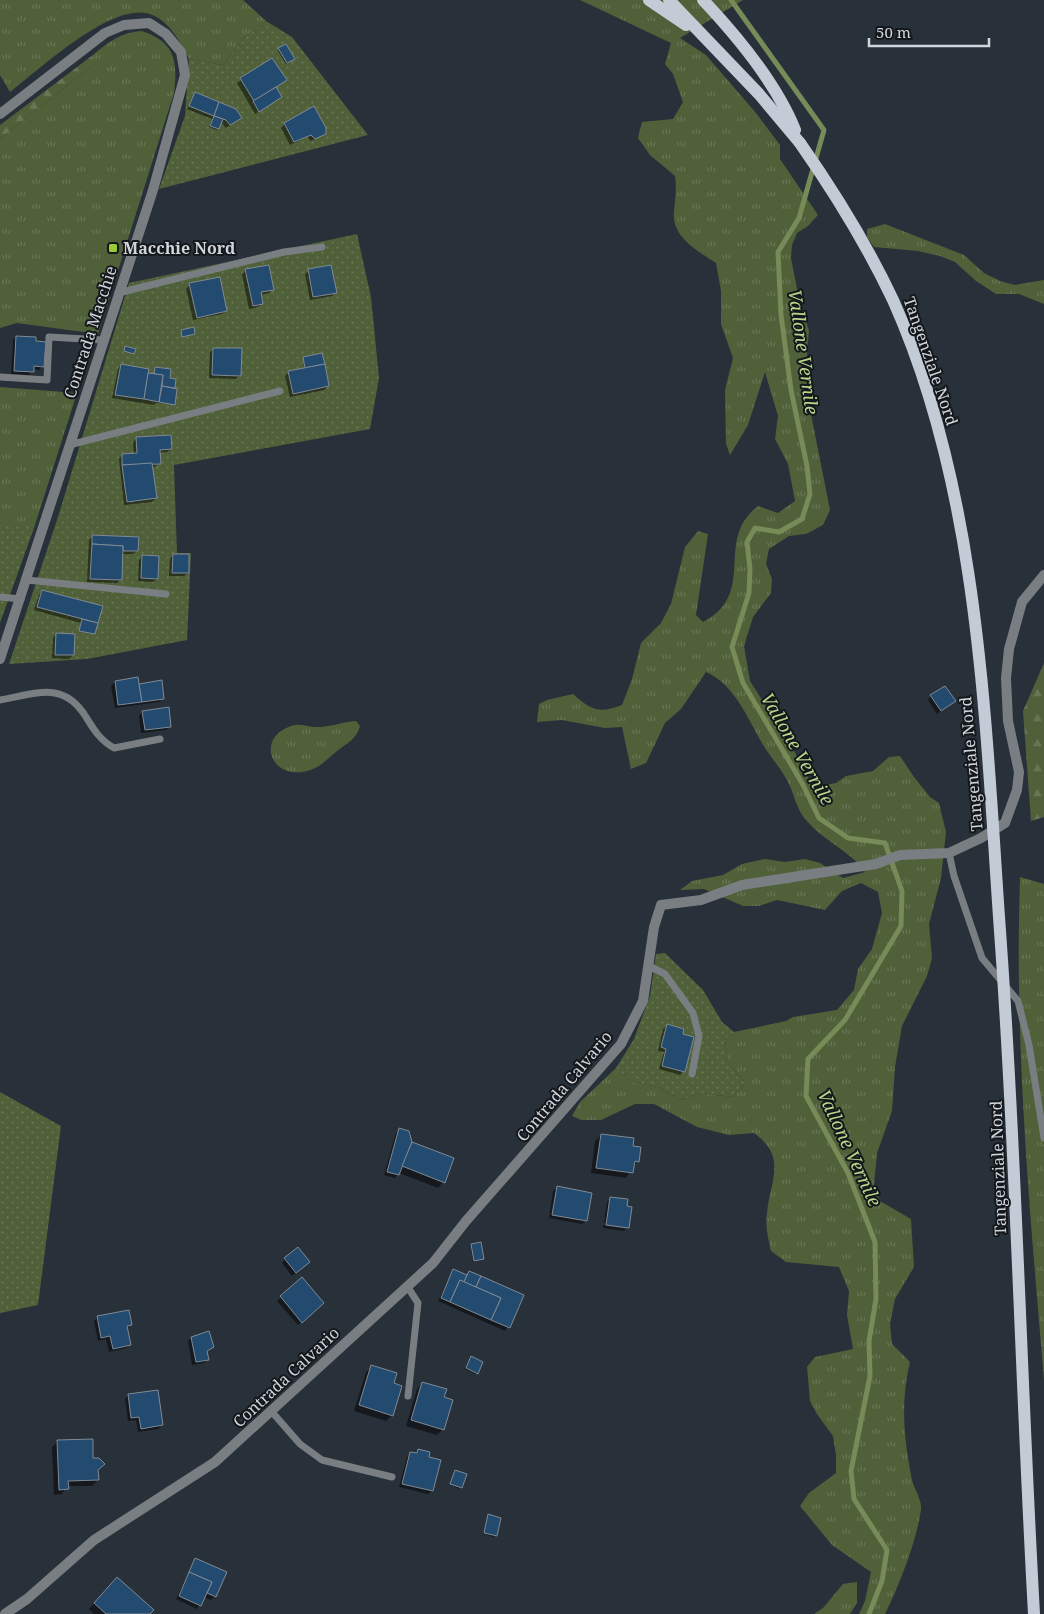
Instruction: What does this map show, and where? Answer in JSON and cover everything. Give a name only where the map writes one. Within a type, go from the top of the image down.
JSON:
[{"type":"main road","points":[[649,0],[713,43]]},
{"type":"main road","name":"Tangenziale Nord","points":[[669,0],[713,43],[760,94],[800,144],[829,185],[861,238],[893,301],[919,370],[941,439],[962,529],[984,710],[1012,1091],[1022,1399],[1034,1614]]},
{"type":"main road","points":[[702,0],[725,24],[785,106],[800,144]]},
{"type":"street","name":"Contrada Macchie","points":[[0,114],[105,33],[124,24],[149,23],[166,34],[181,52],[185,75],[153,190],[102,340],[0,660]]},
{"type":"street","name":"Contrada Calvario","points":[[5,1614],[27,1598],[94,1540],[215,1462],[272,1412],[433,1262],[466,1221],[621,1044],[643,1001],[654,927],[661,905],[701,900],[742,885],[876,864],[900,855],[949,853],[981,838],[1005,823],[1017,790],[1019,772],[1008,721],[1006,678],[1009,649],[1022,602],[1044,575]]},
{"type":"lane","points":[[118,293],[284,252],[322,247]]},
{"type":"lane","points":[[0,377],[47,380],[49,337],[102,340]]},
{"type":"lane","points":[[69,445],[280,391]]},
{"type":"lane","points":[[27,580],[166,594]]},
{"type":"lane","points":[[0,597],[21,599]]},
{"type":"lane","points":[[0,700],[51,691],[66,694],[77,704],[97,736],[114,748],[160,739]]},
{"type":"lane","points":[[949,853],[954,876],[982,958],[1018,1001],[1031,1055],[1044,1138]]},
{"type":"lane","points":[[649,966],[665,974],[693,1013],[700,1036],[692,1074]]},
{"type":"lane","points":[[407,1286],[418,1303],[408,1396]]},
{"type":"lane","points":[[272,1412],[300,1444],[322,1460],[392,1477]]},
{"type":"green space","points":[[0,0],[243,0],[266,21],[244,38],[223,65],[189,59],[172,31],[160,19],[146,13],[130,13],[113,19],[75,41],[10,92],[0,75]]},
{"type":"green space","points":[[580,0],[743,0],[680,38],[706,55],[756,113],[780,145],[780,159],[818,215],[808,226],[797,233],[792,245],[791,258],[799,299],[809,331],[807,351],[810,409],[830,510],[823,525],[806,534],[789,536],[769,549],[766,564],[772,579],[771,593],[753,617],[744,646],[750,681],[792,747],[810,781],[819,786],[836,783],[846,776],[873,771],[889,757],[900,756],[930,797],[939,803],[946,832],[941,878],[929,924],[932,958],[927,976],[902,1026],[895,1067],[892,1111],[877,1153],[874,1185],[880,1201],[911,1219],[914,1267],[895,1299],[890,1324],[892,1344],[910,1362],[905,1392],[905,1435],[912,1480],[921,1506],[912,1548],[885,1614],[859,1614],[865,1601],[871,1572],[832,1545],[800,1506],[809,1493],[836,1473],[833,1436],[810,1401],[807,1367],[815,1357],[853,1349],[847,1315],[849,1291],[839,1267],[786,1262],[771,1251],[766,1223],[774,1170],[771,1151],[754,1133],[729,1135],[697,1127],[654,1104],[635,1104],[601,1120],[581,1120],[572,1116],[580,1102],[616,1068],[633,1082],[658,1087],[682,1100],[700,1093],[732,1097],[745,1083],[727,1062],[725,1040],[734,1032],[786,1021],[793,1017],[837,1010],[854,990],[858,969],[872,949],[882,913],[878,892],[861,883],[842,891],[825,910],[777,900],[759,906],[743,906],[704,889],[680,890],[692,881],[723,875],[742,864],[765,859],[785,862],[805,859],[820,863],[843,878],[865,872],[851,857],[818,832],[803,816],[786,779],[765,748],[739,702],[716,677],[706,672],[681,709],[665,723],[646,763],[631,769],[622,727],[605,728],[562,720],[537,722],[539,704],[547,700],[573,694],[585,704],[596,709],[614,708],[622,705],[632,679],[641,643],[661,623],[671,604],[685,547],[698,531],[708,534],[696,615],[703,622],[718,611],[727,599],[732,586],[736,544],[740,530],[747,517],[758,506],[778,513],[795,501],[788,464],[775,439],[778,416],[765,372],[748,425],[730,455],[726,444],[725,390],[733,358],[721,324],[721,291],[716,263],[694,248],[681,236],[674,220],[675,176],[650,155],[638,138],[642,122],[673,119],[683,102],[673,74],[665,64],[671,43]]},
{"type":"green space","points":[[266,21],[292,37],[368,135],[159,189],[185,116],[189,59],[223,65],[244,38]]},
{"type":"green space","points":[[142,31],[161,41],[172,54],[175,71],[174,93],[98,334],[17,323],[0,328],[0,139],[93,65],[93,55],[104,46],[128,33]]},
{"type":"green space","points":[[93,55],[93,65],[0,139],[0,125]]},
{"type":"green space","points":[[885,224],[964,255],[984,273],[1000,281],[1015,285],[1044,280],[1044,304],[1019,294],[996,294],[976,281],[955,262],[940,256],[918,251],[874,247],[867,237],[867,229]]},
{"type":"green space","points":[[357,234],[371,297],[379,378],[370,429],[174,465],[177,553],[191,553],[187,640],[87,659],[9,664],[58,517],[129,283]]},
{"type":"green space","points":[[0,387],[77,393],[35,525],[0,525]]},
{"type":"green space","points":[[0,525],[35,525],[0,623]]},
{"type":"green space","points":[[1044,663],[1044,817],[1031,821],[1023,711]]},
{"type":"green space","points":[[356,721],[360,726],[354,738],[313,769],[299,772],[287,771],[278,766],[273,758],[271,750],[273,740],[279,732],[291,726],[319,727]]},
{"type":"green space","points":[[1020,877],[1044,884],[1044,1380],[1024,1129],[1019,1003]]},
{"type":"green space","points":[[665,953],[703,990],[722,1022],[734,1032],[725,1040],[727,1062],[745,1083],[732,1097],[700,1093],[682,1100],[658,1087],[633,1082],[616,1068],[634,1039],[650,996],[656,954]]},
{"type":"green space","points":[[0,1092],[61,1126],[38,1305],[0,1313]]},
{"type":"green space","points":[[857,1582],[857,1603],[850,1614],[814,1614],[823,1608],[843,1584]]},
{"type":"building","points":[[286,44],[295,59],[287,63],[278,48]]},
{"type":"building","points":[[272,58],[287,80],[254,101],[240,78]]},
{"type":"building","points":[[276,87],[282,97],[259,112],[253,101]]},
{"type":"building","points":[[195,92],[219,102],[214,116],[189,106]]},
{"type":"building","points":[[219,102],[236,109],[242,118],[230,125],[226,120],[214,116]]},
{"type":"building","points":[[314,106],[326,128],[326,134],[315,139],[311,135],[294,142],[284,123]]},
{"type":"building","points":[[214,116],[223,119],[219,129],[210,126]]},
{"type":"building","points":[[269,265],[274,290],[261,292],[263,304],[253,306],[245,269]]},
{"type":"building","points":[[331,265],[337,293],[313,297],[308,269]]},
{"type":"building","points":[[220,277],[227,311],[197,318],[189,283]]},
{"type":"building","points":[[194,327],[195,334],[182,337],[181,330]]},
{"type":"building","points":[[16,336],[36,337],[36,341],[46,342],[44,367],[34,366],[34,372],[14,371]]},
{"type":"building","points":[[125,346],[136,349],[134,354],[124,351]]},
{"type":"building","points":[[213,348],[242,348],[241,376],[212,375]]},
{"type":"building","points":[[322,353],[325,364],[305,368],[303,357]]},
{"type":"building","points":[[121,364],[149,369],[144,399],[115,395]]},
{"type":"building","points":[[325,364],[329,386],[293,394],[288,371]]},
{"type":"building","points":[[155,367],[171,369],[170,378],[176,379],[175,388],[162,386],[163,375],[154,374]]},
{"type":"building","points":[[148,373],[163,375],[159,402],[144,399]]},
{"type":"building","points":[[162,386],[177,389],[175,405],[159,402]]},
{"type":"building","points":[[171,435],[172,449],[160,450],[161,464],[122,465],[122,454],[137,453],[136,437]]},
{"type":"building","points":[[152,463],[157,498],[127,502],[122,465]]},
{"type":"building","points":[[92,535],[139,537],[138,551],[123,551],[123,546],[92,544]]},
{"type":"building","points":[[92,544],[123,546],[122,580],[90,579]]},
{"type":"building","points":[[173,554],[189,554],[189,573],[172,573]]},
{"type":"building","points":[[142,555],[159,556],[158,579],[141,578]]},
{"type":"building","points":[[42,590],[103,606],[98,623],[37,607]]},
{"type":"building","points":[[82,619],[98,623],[95,634],[79,631]]},
{"type":"building","points":[[56,633],[75,634],[74,655],[55,655]]},
{"type":"building","points":[[138,677],[142,702],[118,705],[115,681]]},
{"type":"building","points":[[162,680],[164,699],[142,702],[139,684]]},
{"type":"building","points":[[945,686],[956,701],[941,711],[930,695]]},
{"type":"building","points":[[169,707],[171,727],[145,730],[142,711]]},
{"type":"building","points":[[667,1024],[684,1029],[683,1034],[694,1037],[685,1072],[662,1066],[666,1049],[661,1047]]},
{"type":"building","points":[[399,1128],[409,1131],[412,1142],[399,1175],[387,1172]]},
{"type":"building","points":[[601,1134],[634,1138],[633,1146],[641,1147],[639,1162],[635,1161],[633,1173],[596,1168]]},
{"type":"building","points":[[412,1142],[454,1158],[445,1183],[402,1166]]},
{"type":"building","points":[[557,1186],[592,1193],[587,1221],[552,1215]]},
{"type":"building","points":[[610,1197],[628,1199],[627,1206],[632,1207],[629,1228],[606,1225]]},
{"type":"building","points":[[481,1242],[484,1259],[474,1261],[471,1244]]},
{"type":"building","points":[[298,1247],[310,1262],[296,1273],[284,1258]]},
{"type":"building","points":[[453,1269],[467,1275],[464,1282],[460,1280],[450,1302],[441,1298]]},
{"type":"building","points":[[469,1271],[481,1276],[476,1287],[464,1282]]},
{"type":"building","points":[[481,1276],[524,1295],[510,1328],[491,1320],[501,1298],[476,1287]]},
{"type":"building","points":[[302,1277],[324,1303],[302,1323],[280,1296]]},
{"type":"building","points":[[460,1280],[501,1298],[491,1320],[450,1302]]},
{"type":"building","points":[[129,1310],[132,1325],[127,1326],[131,1345],[113,1349],[110,1336],[101,1338],[97,1316]]},
{"type":"building","points":[[209,1331],[214,1347],[207,1351],[209,1360],[196,1362],[191,1337]]},
{"type":"building","points":[[471,1356],[483,1362],[478,1374],[466,1368]]},
{"type":"building","points":[[371,1365],[397,1373],[394,1383],[402,1386],[393,1416],[359,1405]]},
{"type":"building","points":[[422,1382],[447,1389],[444,1397],[453,1400],[444,1430],[411,1420]]},
{"type":"building","points":[[158,1390],[163,1425],[141,1429],[139,1417],[131,1418],[128,1394]]},
{"type":"building","points":[[93,1439],[93,1458],[99,1458],[105,1464],[98,1470],[99,1480],[68,1481],[69,1489],[59,1490],[57,1440]]},
{"type":"building","points":[[418,1449],[430,1452],[429,1457],[441,1460],[433,1491],[402,1484],[410,1452],[417,1453]]},
{"type":"building","points":[[455,1470],[467,1474],[462,1488],[450,1484]]},
{"type":"building","points":[[488,1514],[501,1518],[497,1536],[484,1533]]},
{"type":"building","points":[[195,1558],[227,1572],[216,1597],[207,1593],[212,1582],[189,1572]]},
{"type":"building","points":[[189,1572],[212,1582],[201,1606],[179,1596]]},
{"type":"building","points":[[117,1577],[154,1610],[150,1614],[106,1614],[94,1603]]},
{"type":"waterway","name":"Vallone Vernile","points":[[731,0],[824,130],[799,218],[778,252],[781,315],[791,390],[807,466],[810,494],[802,519],[779,532],[755,528],[747,542],[750,569],[749,593],[732,647],[743,683],[802,783],[819,818],[848,838],[885,843],[902,891],[901,926],[845,1020],[808,1059],[806,1096],[848,1173],[875,1242],[876,1299],[869,1341],[870,1376],[851,1471],[854,1499],[887,1550],[882,1581],[869,1614]]},
{"type":"place","name":"Macchie Nord","points":[[113,248]]}]
